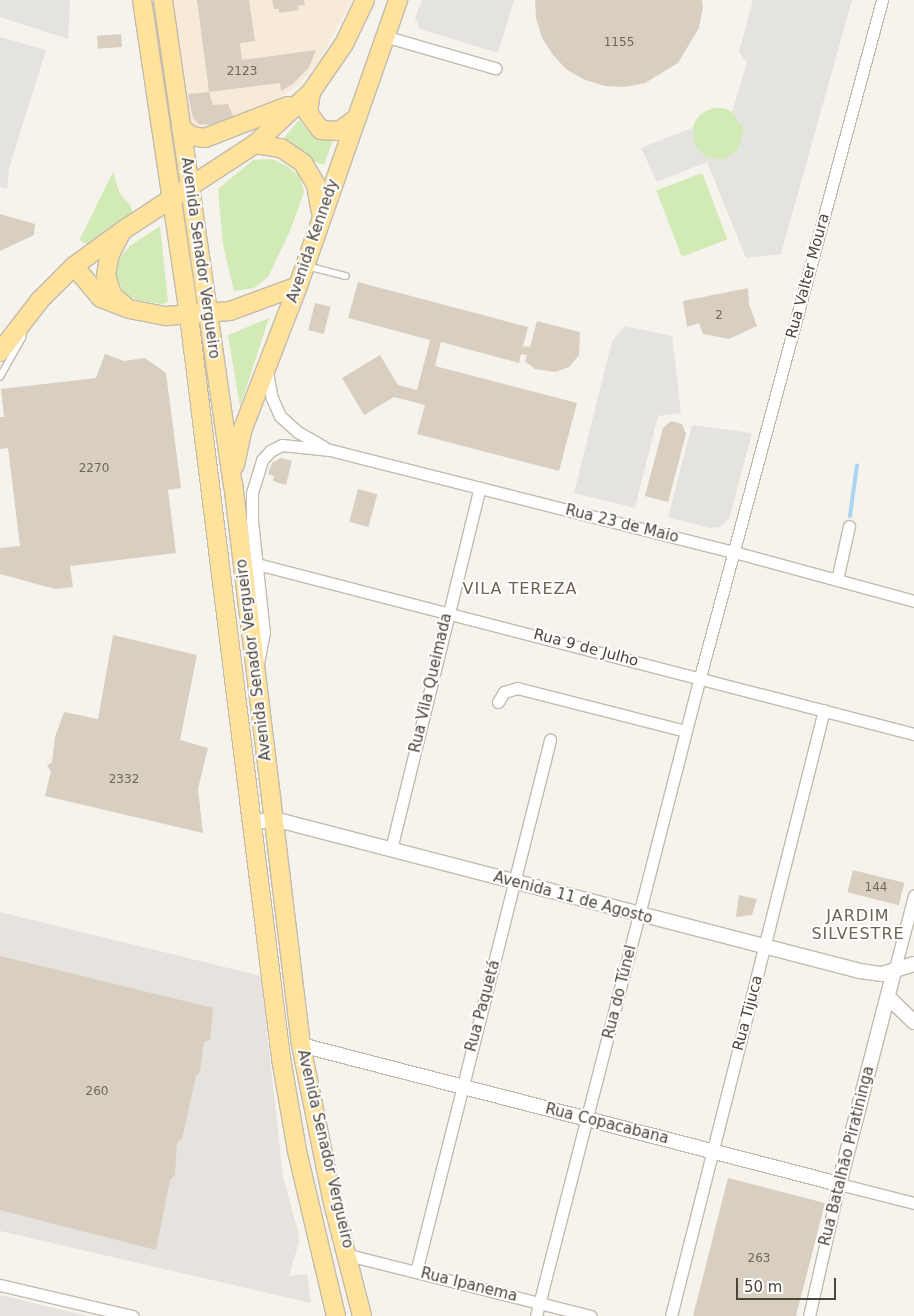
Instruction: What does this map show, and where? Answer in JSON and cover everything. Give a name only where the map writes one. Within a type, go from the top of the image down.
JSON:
[{"type":"main road","name":"Avenida Senador Vergueiro","points":[[142,0],[170,200],[190,316],[285,1087],[299,1160],[336,1316]]},
{"type":"main road","name":"Avenida Senador Vergueiro","points":[[163,0],[233,483],[301,1045],[331,1194],[362,1316]]},
{"type":"main road","points":[[0,352],[23,321],[74,266],[125,229],[255,144],[309,94],[344,44],[365,0]]},
{"type":"main road","name":"Avenida Kennedy","points":[[233,483],[242,430],[298,286],[321,215],[398,0]]},
{"type":"main road","points":[[182,128],[195,137],[209,137],[260,119],[309,94]]},
{"type":"main road","points":[[309,94],[308,113],[321,130],[339,131],[357,117]]},
{"type":"main road","points":[[255,144],[281,148],[303,163],[316,185],[321,215]]},
{"type":"main road","points":[[125,229],[112,249],[106,276],[113,296],[129,309]]},
{"type":"main road","points":[[74,266],[101,298],[129,309],[166,316],[208,315],[246,306],[298,286]]},
{"type":"street","name":"Rua Valter Moura","points":[[734,552],[882,0]]},
{"type":"street","points":[[384,36],[495,68]]},
{"type":"street","name":"Rua 23 de Maio","points":[[266,368],[272,398],[280,416],[298,432],[330,450]]},
{"type":"street","name":"Rua 23 de Maio","points":[[257,564],[252,492],[260,464],[270,450],[286,445],[330,450],[734,552],[914,601]]},
{"type":"street","name":"Rua Vila Queimada","points":[[391,849],[480,488]]},
{"type":"street","points":[[836,580],[849,526]]},
{"type":"street","name":"Rua do Túnel","points":[[536,1316],[686,731],[734,552]]},
{"type":"street","points":[[256,672],[264,633],[257,564]]},
{"type":"street","name":"Rua 9 de Julho","points":[[257,564],[700,677],[914,734]]},
{"type":"street","points":[[498,702],[504,692],[517,688],[686,731]]},
{"type":"street","name":"Rua Tijuca","points":[[671,1316],[712,1151],[766,948],[824,710]]},
{"type":"street","name":"Rua Paquetá","points":[[416,1272],[550,740]]},
{"type":"street","name":"Avenida 11 de Agosto","points":[[253,823],[274,819],[766,948],[876,974],[894,972]]},
{"type":"street","points":[[894,972],[914,896]]},
{"type":"street","points":[[894,972],[914,964]]},
{"type":"street","name":"Rua Batalhão Piratininga","points":[[809,1316],[839,1184],[894,972]]},
{"type":"street","points":[[888,997],[914,1022]]},
{"type":"street","name":"Rua Copacabana","points":[[301,1045],[914,1204]]},
{"type":"street","name":"Rua Ipanema","points":[[348,1255],[590,1316]]},
{"type":"street","points":[[0,1285],[132,1316]]},
{"type":"lane","points":[[305,265],[346,276]]},
{"type":"lane","points":[[0,377],[24,335],[23,321]]},
{"type":"shaded area","points":[[0,0],[70,0],[68,39],[0,17]]},
{"type":"shaded area","points":[[172,0],[352,0],[318,63],[297,86],[266,106],[214,128],[196,131],[187,113]]},
{"type":"shaded area","points":[[422,0],[514,0],[498,53],[420,29],[415,18]]},
{"type":"shaded area","points":[[753,0],[852,0],[781,254],[746,258],[707,162],[657,182],[641,148],[692,128],[696,148],[708,158],[723,159],[738,150],[744,130],[732,112],[747,63],[739,52]]},
{"type":"shaded area","points":[[0,37],[46,50],[9,168],[7,189],[0,187]]},
{"type":"shaded area","points":[[625,326],[672,336],[681,413],[658,416],[635,508],[574,493],[612,341]]},
{"type":"shaded area","points":[[692,425],[752,433],[729,519],[720,527],[710,528],[668,517]]},
{"type":"shaded area","points":[[0,912],[261,976],[283,1177],[298,1231],[299,1242],[289,1276],[307,1274],[311,1303],[0,1231]]},
{"type":"shaded area","points":[[0,1295],[87,1316],[0,1316]]},
{"type":"green space","points":[[713,108],[723,108],[733,112],[740,119],[744,134],[740,149],[733,156],[723,160],[713,160],[703,156],[696,149],[692,139],[692,129],[696,119],[703,112]]},
{"type":"green space","points":[[299,120],[312,135],[334,138],[324,165],[310,160],[283,139]]},
{"type":"green space","points":[[271,159],[286,165],[300,177],[304,192],[290,231],[268,277],[254,288],[234,291],[223,245],[218,189],[253,160]]},
{"type":"green space","points":[[113,172],[120,194],[131,206],[133,214],[90,245],[82,242],[80,239]]},
{"type":"green space","points":[[702,173],[727,239],[682,257],[656,191]]},
{"type":"green space","points":[[160,226],[168,302],[162,304],[137,300],[124,293],[115,272],[120,257],[130,246]]},
{"type":"green space","points":[[269,318],[240,407],[228,335]]},
{"type":"building","points":[[197,0],[249,0],[255,41],[240,43],[242,60],[316,50],[309,67],[293,84],[281,91],[280,83],[209,92]]},
{"type":"building","points":[[272,0],[304,0],[305,5],[298,6],[299,10],[279,13],[279,9],[274,9]]},
{"type":"building","points":[[535,0],[702,0],[703,7],[699,28],[678,63],[645,83],[625,87],[605,86],[585,80],[567,70],[553,55],[542,38],[536,18]]},
{"type":"building","points":[[121,34],[122,47],[98,49],[97,36]]},
{"type":"building","points":[[209,92],[213,105],[228,104],[234,118],[214,125],[199,124],[193,118],[188,94]]},
{"type":"building","points":[[0,214],[35,224],[34,235],[0,251]]},
{"type":"building","points":[[358,282],[528,327],[523,346],[530,347],[537,321],[580,332],[579,355],[569,367],[555,372],[535,369],[525,361],[527,355],[521,354],[519,363],[441,342],[435,366],[577,403],[559,471],[417,434],[425,405],[394,397],[364,415],[342,378],[380,355],[398,385],[417,390],[430,340],[348,318]]},
{"type":"building","points":[[748,288],[749,304],[757,326],[729,339],[703,334],[699,323],[687,327],[683,301]]},
{"type":"building","points":[[315,303],[331,307],[324,334],[308,330]]},
{"type":"building","points":[[105,354],[124,361],[145,358],[166,373],[181,488],[168,490],[176,553],[70,566],[73,587],[55,589],[0,574],[0,548],[20,546],[8,448],[0,449],[0,417],[4,417],[1,389],[96,378]]},
{"type":"building","points":[[671,421],[682,424],[686,434],[668,502],[645,496],[663,428]]},
{"type":"building","points":[[281,458],[292,461],[286,485],[273,481],[274,476],[268,474],[272,463]]},
{"type":"building","points":[[358,489],[377,494],[369,527],[349,522]]},
{"type":"building","points":[[113,635],[197,655],[180,740],[208,748],[198,789],[203,833],[45,796],[51,771],[47,766],[52,762],[55,737],[64,712],[98,719]]},
{"type":"building","points":[[853,870],[904,883],[899,905],[847,892]]},
{"type":"building","points":[[739,895],[757,899],[752,915],[736,917]]},
{"type":"building","points":[[0,956],[213,1008],[210,1040],[204,1042],[200,1072],[196,1076],[182,1139],[177,1142],[175,1175],[170,1180],[156,1250],[0,1210]]},
{"type":"building","points":[[728,1178],[825,1203],[796,1316],[693,1316]]},
{"type":"waterway","points":[[850,516],[857,465]]},
{"type":"district","name":"VILA TEREZA","points":[[520,589]]},
{"type":"district","name":"JARDIM SILVESTRE","points":[[858,925]]}]
